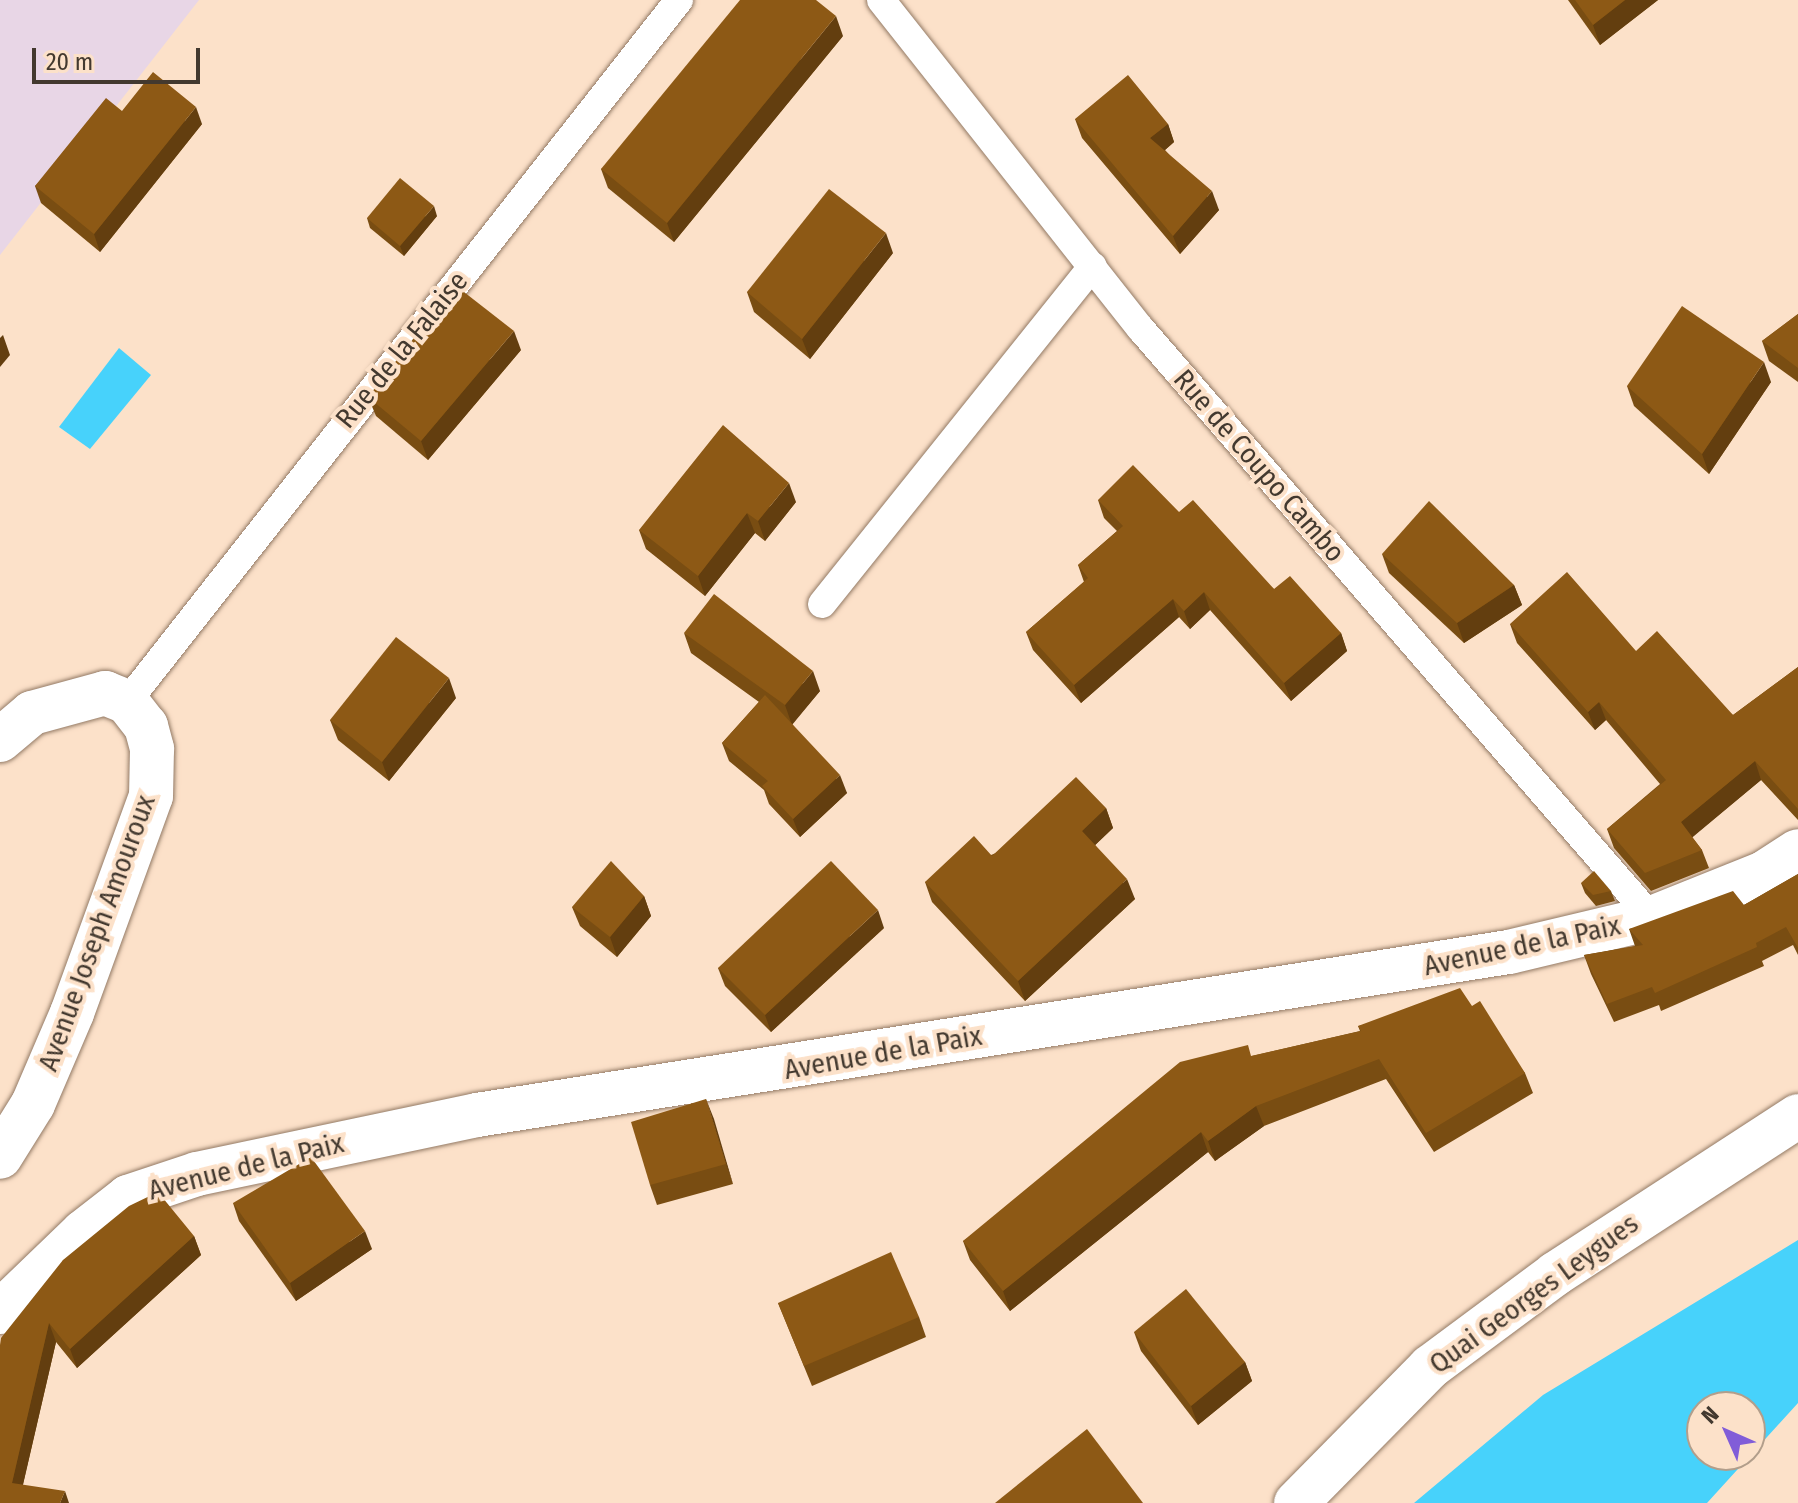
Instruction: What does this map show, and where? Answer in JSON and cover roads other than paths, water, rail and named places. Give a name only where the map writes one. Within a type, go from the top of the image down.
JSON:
[{"type":"street","points":[[0,740],[32,713],[74,699],[105,693],[127,702]]},
{"type":"street","name":"Avenue Joseph Amouroux","points":[[0,1157],[33,1104],[72,1013],[151,796],[149,737],[127,702]]},
{"type":"street","name":"Avenue de la Paix","points":[[0,1312],[83,1232],[128,1197],[197,1174],[477,1115],[1509,952],[1652,918],[1764,873],[1798,851]]},
{"type":"street","name":"Quai Georges Leygues","points":[[1296,1503],[1430,1367],[1567,1266],[1798,1116]]},
{"type":"lane","name":"Rue de la Falaise","points":[[127,702],[679,0]]},
{"type":"lane","name":"Rue de Coupo Cambo","points":[[881,0],[1232,437],[1652,918]]},
{"type":"lane","points":[[822,604],[1093,266]]},
{"type":"water","points":[[119,348],[151,375],[90,449],[59,427]]},
{"type":"water","points":[[1798,1240],[1798,1403],[1766,1438],[1766,1391],[1686,1391],[1686,1471],[1736,1471],[1707,1503],[1414,1503],[1543,1395]]}]
